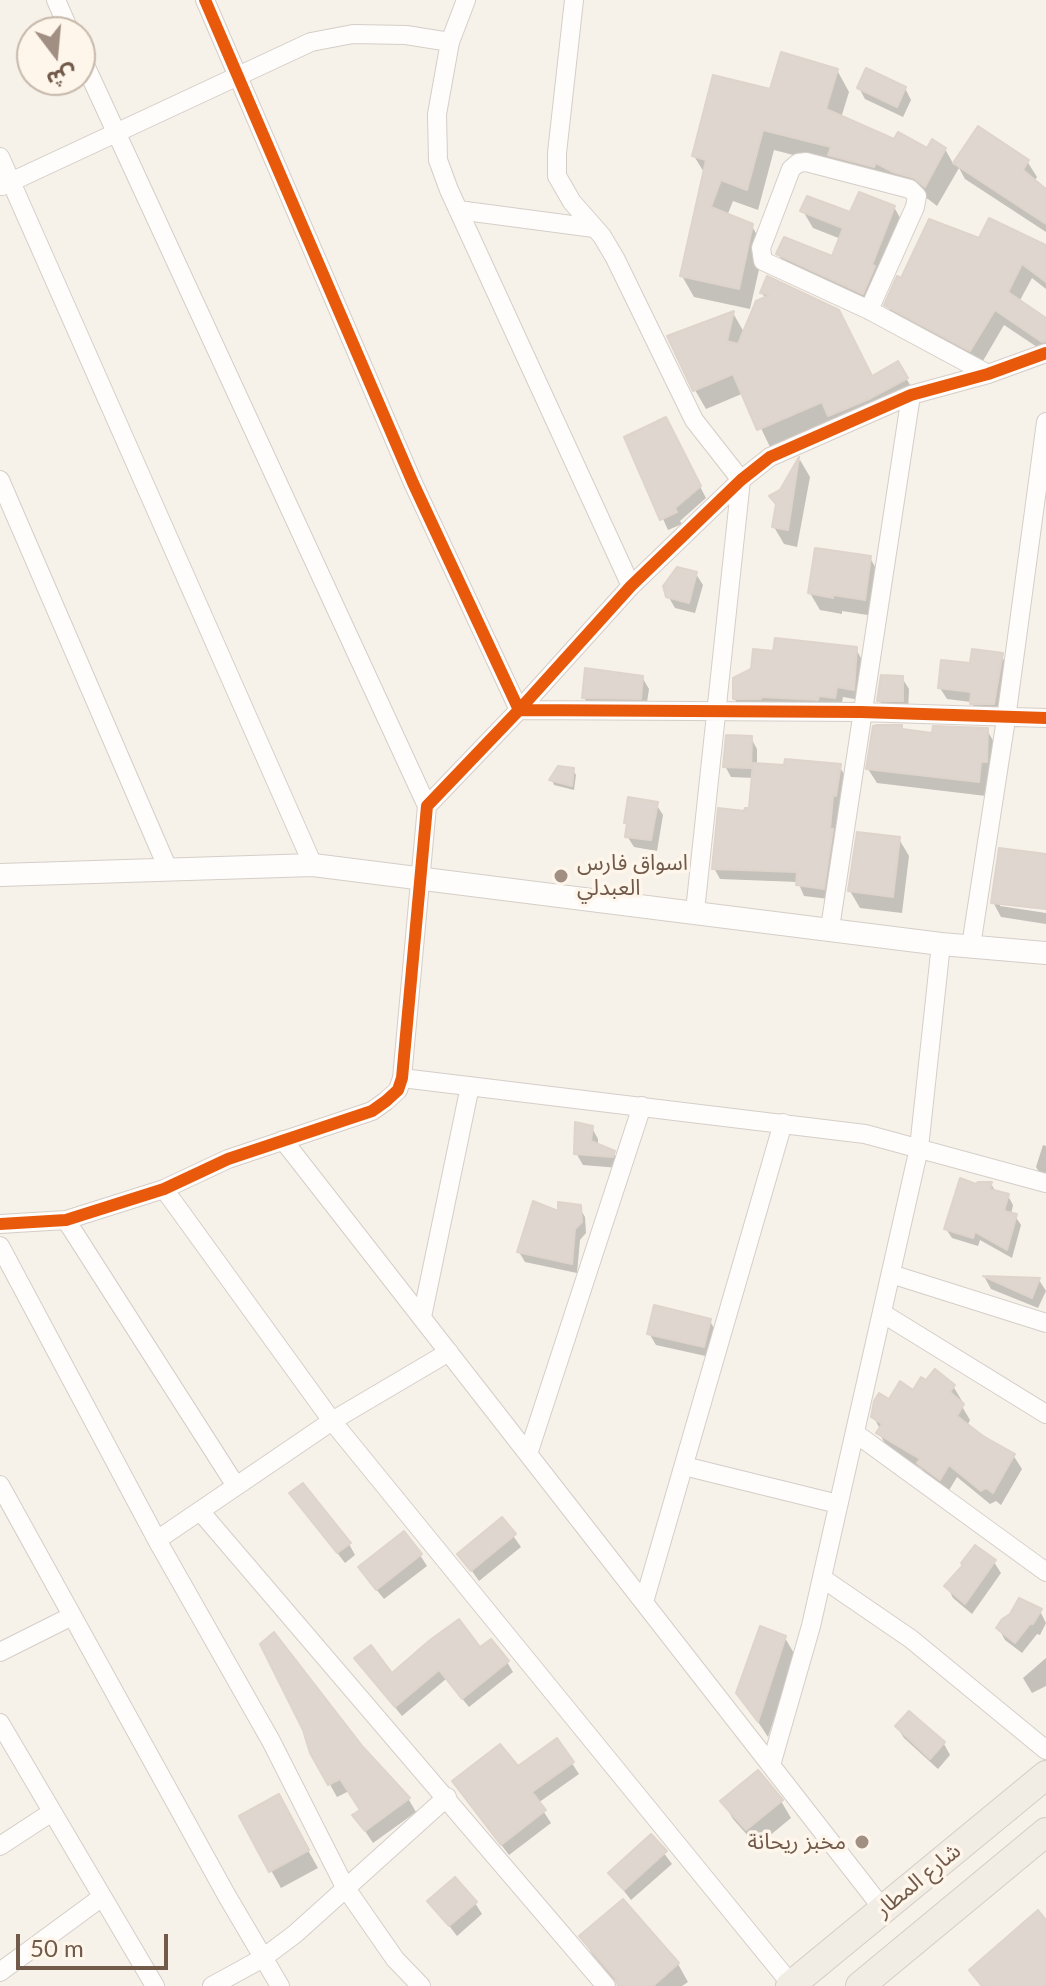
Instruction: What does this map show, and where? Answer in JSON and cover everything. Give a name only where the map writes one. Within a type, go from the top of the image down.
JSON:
[{"type":"main road","name":"شارع المطار","points":[[790,1985],[1046,1775]]},
{"type":"main road","name":"شارع المطار","points":[[860,1986],[1046,1832]]},
{"type":"main road","points":[[960,1846],[957,1861],[961,1869],[973,1878],[988,1880]]},
{"type":"main road","points":[[890,1904],[907,1902],[919,1912],[920,1936]]},
{"type":"street","points":[[205,0],[413,483],[519,710]]},
{"type":"street","points":[[466,0],[450,42],[437,114],[436,141],[442,174],[631,586]]},
{"type":"street","points":[[574,0],[556,166],[562,186],[615,258],[686,406],[741,480],[695,911]]},
{"type":"street","points":[[6,185],[311,42],[353,34],[406,35],[450,42]]},
{"type":"street","points":[[0,1224],[66,1220],[164,1189],[228,1159],[372,1111],[398,1090],[402,1078],[421,878],[427,806],[96,90]]},
{"type":"street","points":[[0,157],[6,185],[313,865]]},
{"type":"street","points":[[869,310],[915,207],[917,196],[910,189],[806,162],[798,163],[791,169],[761,248],[761,258],[767,264],[869,310],[988,374]]},
{"type":"street","points":[[458,210],[594,228]]},
{"type":"street","points":[[427,806],[631,586],[741,480],[770,457],[911,395],[988,374],[1046,353]]},
{"type":"street","points":[[830,928],[861,712],[897,504],[911,395]]},
{"type":"street","points":[[971,946],[1006,719],[1046,422]]},
{"type":"street","points":[[0,480],[168,869]]},
{"type":"street","points":[[519,710],[861,712],[1046,718]]},
{"type":"street","points":[[0,875],[313,865],[941,944],[1046,953]]},
{"type":"street","points":[[771,1765],[811,1626],[919,1148],[941,944]]},
{"type":"street","points":[[402,1078],[865,1134],[1046,1183]]},
{"type":"street","points":[[422,1317],[470,1086]]},
{"type":"street","points":[[528,1454],[642,1106]]},
{"type":"street","points":[[644,1602],[783,1123]]},
{"type":"street","points":[[283,1140],[771,1765],[890,1904]]},
{"type":"street","points":[[164,1189],[332,1421],[790,1985]]},
{"type":"street","points":[[66,1220],[236,1486]]},
{"type":"street","points":[[0,1246],[157,1540],[271,1741],[345,1887],[395,1959],[421,1986]]},
{"type":"street","points":[[891,1274],[1046,1323]]},
{"type":"street","points":[[882,1313],[1046,1414]]},
{"type":"street","points":[[157,1540],[332,1421],[449,1352]]},
{"type":"street","points":[[855,1433],[1046,1572]]},
{"type":"street","points":[[684,1466],[838,1504]]},
{"type":"street","points":[[0,1485],[280,1986]]},
{"type":"street","points":[[200,1511],[606,1986]]},
{"type":"street","points":[[822,1578],[911,1639],[1046,1750]]},
{"type":"street","points":[[0,1652],[72,1616]]},
{"type":"street","points":[[0,1723],[155,1986]]},
{"type":"street","points":[[212,1986],[263,1958],[295,1934],[447,1797]]},
{"type":"street","points":[[0,1846],[52,1812]]},
{"type":"street","points":[[15,1986],[3,1971],[102,1897]]},
{"type":"building","points":[[781,52],[838,69],[826,109],[894,139],[898,132],[927,148],[932,139],[946,148],[925,187],[914,178],[876,163],[874,167],[828,155],[831,147],[763,130],[747,190],[721,180],[711,207],[753,224],[739,289],[680,276],[706,160],[692,156],[713,75],[770,89]]},
{"type":"building","points":[[866,68],[906,87],[897,107],[857,88]]},
{"type":"building","points":[[978,126],[1029,160],[1023,170],[1046,189],[1046,224],[953,163]]},
{"type":"building","points":[[859,192],[895,206],[863,294],[776,254],[784,237],[832,256],[843,228],[800,211],[807,196],[850,212]]},
{"type":"building","points":[[989,218],[1046,245],[1046,282],[1022,264],[1008,292],[1046,318],[1046,341],[1042,342],[995,310],[970,351],[884,305],[897,276],[901,278],[929,219],[979,238]]},
{"type":"building","points":[[767,276],[839,310],[872,376],[898,361],[908,378],[828,416],[822,402],[757,430],[733,374],[693,391],[667,336],[734,311],[727,341],[738,344],[756,301],[770,295],[760,293]]},
{"type":"building","points":[[666,417],[701,486],[675,508],[677,512],[660,520],[624,437]]},
{"type":"building","points":[[799,457],[788,530],[772,527],[776,504],[769,496],[780,490]]},
{"type":"building","points":[[815,548],[871,556],[865,600],[808,593]]},
{"type":"building","points":[[677,567],[697,572],[689,603],[666,597],[663,586]]},
{"type":"building","points":[[775,638],[857,647],[854,690],[837,687],[835,698],[819,696],[818,700],[733,699],[733,678],[751,669],[753,649],[773,651]]},
{"type":"building","points":[[972,649],[1003,653],[994,704],[970,704],[971,692],[938,688],[941,660],[970,663]]},
{"type":"building","points":[[585,668],[643,676],[641,699],[582,698]]},
{"type":"building","points":[[881,675],[903,676],[903,701],[877,701]]},
{"type":"building","points":[[902,725],[902,729],[932,733],[933,726],[988,728],[987,762],[981,762],[979,782],[866,769],[873,726]]},
{"type":"building","points":[[726,735],[752,736],[751,768],[723,767]]},
{"type":"building","points":[[785,759],[841,764],[836,796],[833,795],[830,829],[833,829],[824,889],[796,885],[797,872],[712,869],[718,808],[744,811],[749,808],[753,763],[784,765]]},
{"type":"building","points":[[558,766],[574,768],[572,786],[549,780]]},
{"type":"building","points":[[628,797],[658,802],[651,840],[625,837]]},
{"type":"building","points":[[857,832],[900,837],[893,897],[848,891]]},
{"type":"building","points":[[999,848],[1046,854],[1046,909],[991,903]]},
{"type":"building","points":[[575,1122],[593,1126],[591,1141],[615,1151],[613,1157],[574,1154]]},
{"type":"building","points":[[960,1178],[976,1184],[992,1182],[990,1189],[1009,1194],[1004,1211],[1017,1214],[1007,1250],[975,1232],[973,1238],[944,1229]]},
{"type":"building","points":[[533,1201],[558,1211],[558,1202],[581,1205],[582,1222],[575,1229],[572,1264],[517,1252]]},
{"type":"building","points":[[983,1276],[1040,1278],[1032,1298]]},
{"type":"building","points":[[654,1305],[711,1319],[704,1347],[647,1334]]},
{"type":"building","points":[[935,1369],[955,1385],[950,1392],[964,1404],[957,1416],[983,1436],[1015,1454],[993,1493],[986,1488],[981,1491],[949,1465],[940,1480],[917,1463],[920,1459],[876,1433],[882,1424],[871,1417],[879,1393],[889,1399],[900,1381],[913,1390],[921,1377],[926,1380]]},
{"type":"building","points":[[303,1483],[351,1543],[337,1553],[289,1493]]},
{"type":"building","points":[[502,1517],[516,1534],[471,1571],[457,1554]]},
{"type":"building","points":[[404,1531],[422,1554],[376,1590],[358,1567]]},
{"type":"building","points":[[975,1545],[996,1560],[965,1604],[944,1586],[963,1565],[961,1563]]},
{"type":"building","points":[[1019,1598],[1042,1609],[1015,1643],[996,1628],[1010,1614]]},
{"type":"building","points":[[459,1619],[480,1647],[491,1639],[509,1661],[462,1699],[439,1670],[395,1707],[354,1658],[371,1645],[392,1673]]},
{"type":"building","points":[[760,1626],[786,1636],[758,1722],[736,1693]]},
{"type":"building","points":[[274,1632],[363,1747],[410,1798],[365,1831],[352,1815],[360,1810],[340,1779],[328,1785],[310,1753],[303,1730],[260,1644]]},
{"type":"building","points":[[909,1711],[945,1742],[930,1759],[895,1726]]},
{"type":"building","points":[[557,1738],[574,1762],[532,1792],[546,1810],[501,1845],[452,1781],[500,1744],[518,1766]]},
{"type":"building","points":[[758,1770],[783,1800],[746,1830],[720,1801]]},
{"type":"building","points":[[279,1794],[309,1850],[269,1872],[239,1816]]},
{"type":"building","points":[[651,1834],[667,1851],[624,1890],[608,1873]]},
{"type":"building","points":[[455,1877],[477,1902],[449,1926],[427,1901]]},
{"type":"building","points":[[623,1899],[679,1963],[653,1986],[618,1986],[615,1978],[579,1936]]},
{"type":"building","points":[[1038,1910],[1046,1920],[1046,1986],[982,1986],[969,1970]]},
{"type":"cycle path","points":[[205,0],[413,483],[519,710],[861,712],[1046,718]]},
{"type":"cycle path","points":[[0,1224],[66,1220],[164,1189],[228,1159],[372,1111],[386,1101],[398,1090],[402,1078],[427,806],[631,586],[741,480],[770,457],[911,395],[988,374],[1046,353]]},
{"type":"place","name":"اسواق فارس العبدلي","points":[[561,876]]},
{"type":"place","name":"مخبز ريحانة","points":[[862,1842]]}]
